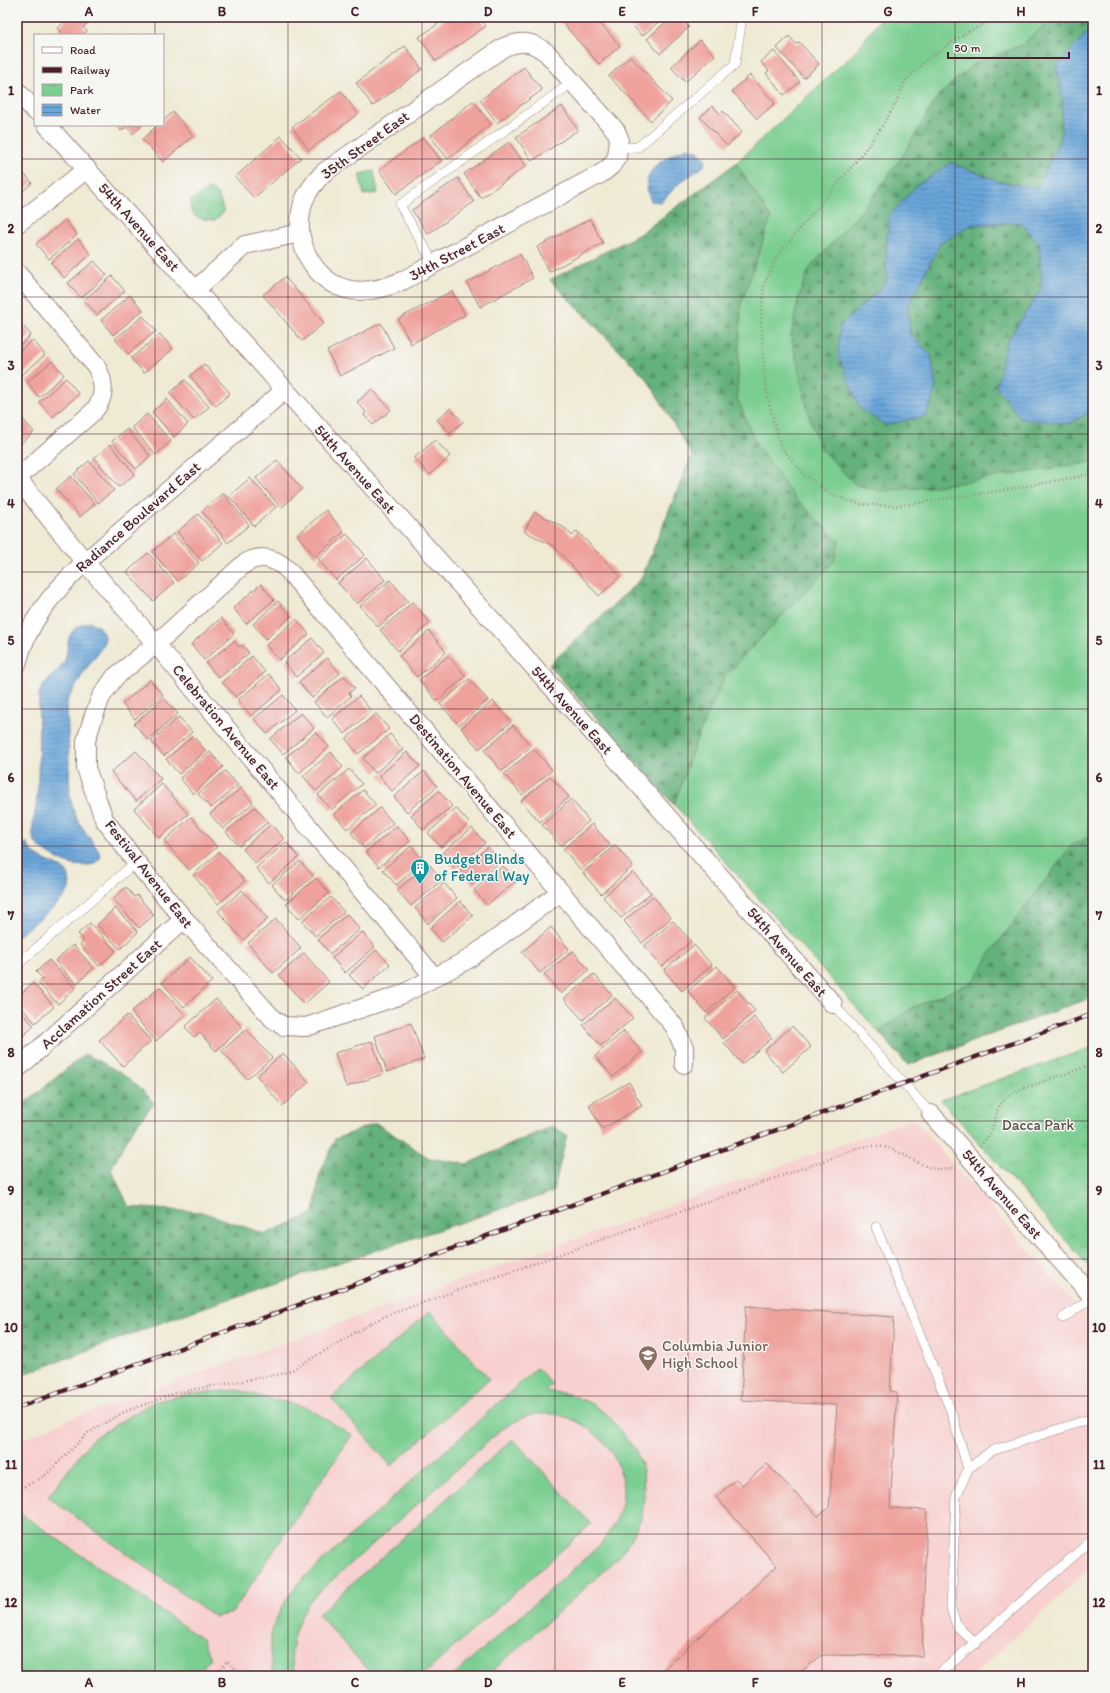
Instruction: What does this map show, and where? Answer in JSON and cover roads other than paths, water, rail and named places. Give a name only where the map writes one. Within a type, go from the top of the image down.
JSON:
[{"type":"street","name":"35th Street East","points":[[300,233],[299,214],[305,197],[312,184],[323,173],[504,47],[516,42],[535,44],[547,53],[573,82]]},
{"type":"street","points":[[573,82],[616,131],[619,138],[619,148]]},
{"type":"street","points":[[17,91],[34,111]]},
{"type":"street","name":"54th Avenue East","points":[[48,126],[833,1004]]},
{"type":"street","name":"34th Street East","points":[[300,233],[307,256],[330,282],[354,291],[382,289],[402,281],[602,173],[611,166],[617,157],[619,148]]},
{"type":"street","points":[[17,224],[87,169]]},
{"type":"street","points":[[195,290],[245,245],[300,233]]},
{"type":"street","points":[[17,273],[96,366],[103,380],[104,388],[100,404],[93,412],[17,478]]},
{"type":"street","name":"Radiance Boulevard East","points":[[17,664],[21,648],[36,619],[56,589],[85,562],[284,390]]},
{"type":"street","name":"Celebration Avenue East","points":[[17,478],[85,562],[156,644],[434,977]]},
{"type":"street","name":"Festival Avenue East","points":[[267,558],[259,557],[244,564],[156,644],[114,677],[101,697],[86,741],[86,768],[104,819],[136,862],[184,919],[273,1019],[284,1026],[306,1026],[401,995],[434,977]]},
{"type":"street","name":"Destination Avenue East","points":[[267,558],[280,562],[288,570],[675,1027],[684,1048],[684,1064]]},
{"type":"street","points":[[434,977],[467,960],[561,892]]},
{"type":"street","name":"Acclamation Street East","points":[[17,1069],[184,919]]},
{"type":"street","name":"54th Avenue East","points":[[932,1114],[1093,1297]]},
{"type":"lane","points":[[619,148],[638,147],[735,64],[742,17]]},
{"type":"lane","points":[[434,264],[400,205],[573,82]]},
{"type":"lane","points":[[17,965],[136,862]]},
{"type":"lane","name":"54th Avenue East","points":[[833,1004],[932,1114]]},
{"type":"lane","points":[[876,1227],[951,1411],[968,1469]]},
{"type":"lane","points":[[1063,1318],[1093,1297]]},
{"type":"lane","points":[[976,1644],[957,1626],[951,1610],[956,1497],[968,1469],[991,1451],[1093,1418]]},
{"type":"lane","points":[[937,1676],[976,1644],[1093,1539]]},
{"type":"water","points":[[1093,26],[1093,410],[1069,424],[1021,419],[996,386],[1007,342],[1042,287],[1039,243],[1020,222],[970,225],[940,244],[908,306],[910,334],[931,355],[936,387],[926,416],[885,425],[860,408],[838,356],[840,326],[887,282],[886,253],[889,216],[917,185],[951,163],[1001,182],[1037,188],[1061,137],[1063,98],[1056,67]]},
{"type":"water","points":[[687,148],[698,151],[706,159],[704,166],[682,181],[661,202],[651,201],[647,181],[650,174],[661,161]]},
{"type":"water","points":[[91,622],[99,627],[105,636],[104,644],[84,672],[67,701],[70,795],[73,809],[78,821],[98,850],[101,857],[95,863],[82,866],[64,862],[42,849],[33,838],[32,829],[36,806],[38,778],[39,693],[64,662],[72,632],[81,625]]},
{"type":"water","points":[[26,842],[29,848],[37,856],[62,868],[68,874],[70,886],[67,894],[59,902],[17,937],[17,880],[20,875],[17,861]]},
{"type":"railway","points":[[17,1408],[1093,1014]]},
{"type":"place","name":"Budget Blinds of Federal Way","points":[[420,885]]},
{"type":"place","name":"Columbia Junior High School","points":[[648,1372]]},
{"type":"park label","name":"Dacca Park","points":[[1038,1125]]}]
